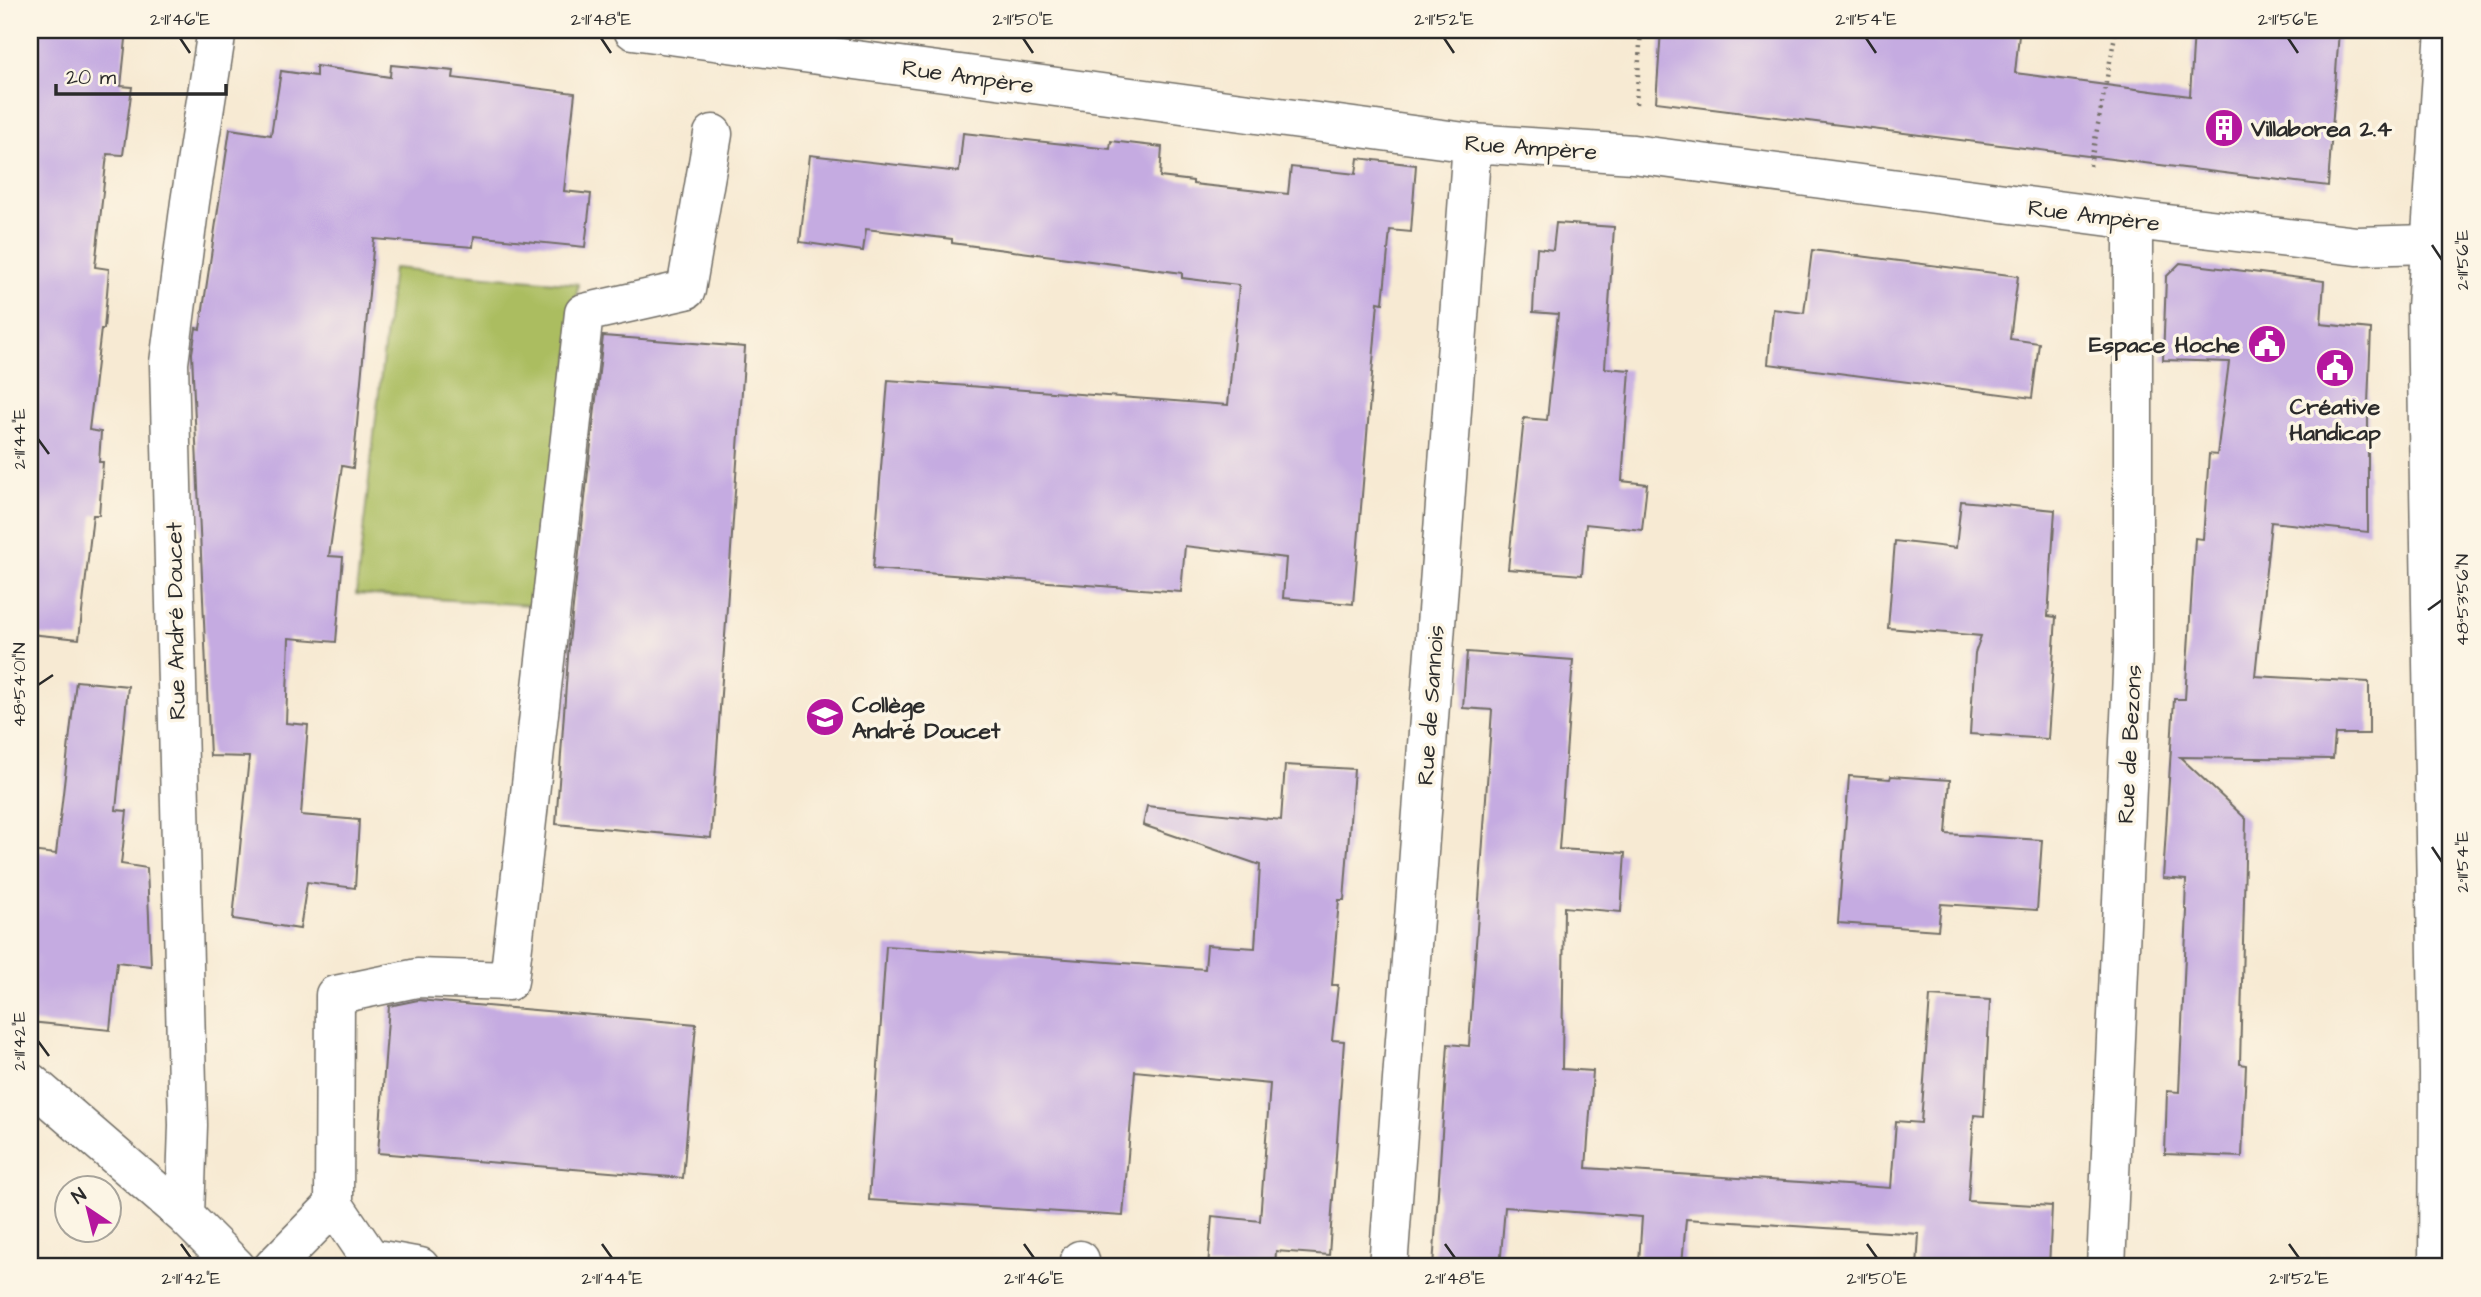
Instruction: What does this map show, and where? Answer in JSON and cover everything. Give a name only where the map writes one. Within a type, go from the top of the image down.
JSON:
[{"type":"street","name":"Rue André Doucet","points":[[185,1216],[188,1125],[169,363],[190,202],[217,30]]},
{"type":"street","name":"Rue Ampère","points":[[633,30],[1472,143],[1633,154],[2133,220],[2357,246],[2430,244]]},
{"type":"street","points":[[2438,1267],[2445,1076],[2426,307],[2445,30]]},
{"type":"street","points":[[420,1267],[370,1258],[334,1205],[335,995],[417,978],[509,981],[583,313],[686,290],[713,134]]},
{"type":"street","name":"Rue de Sannois","points":[[1388,1267],[1472,143]]},
{"type":"street","name":"Rue de Bezons","points":[[2106,1267],[2133,650],[2133,220]]},
{"type":"street","points":[[30,1082],[185,1216],[236,1267]]},
{"type":"street","points":[[273,1267],[334,1205]]},
{"type":"path","points":[[1633,154],[1641,30]]},
{"type":"path","points":[[2089,173],[2116,30]]},
{"type":"green space","points":[[393,268],[578,284],[543,606],[356,594]]},
{"type":"building","points":[[30,30],[127,30],[121,86],[132,87],[123,155],[107,154],[95,267],[109,269],[104,329],[101,329],[89,430],[101,432],[99,462],[103,462],[99,515],[93,515],[79,639],[30,634],[30,133],[36,77],[30,77]]},
{"type":"building","points":[[1661,30],[1974,30],[2019,35],[2015,73],[2190,96],[2194,30],[2339,30],[2328,186],[1656,102]]},
{"type":"building","points":[[391,65],[454,71],[453,78],[575,93],[564,191],[591,194],[585,247],[474,236],[473,247],[374,239],[353,468],[342,466],[329,556],[343,557],[336,642],[289,638],[286,723],[308,725],[301,815],[359,820],[355,888],[307,882],[300,929],[233,919],[249,757],[210,756],[192,353],[196,328],[200,329],[230,129],[271,135],[281,71],[316,76],[316,66],[390,77]]},
{"type":"building","points":[[963,133],[1110,149],[1111,141],[1162,147],[1160,177],[1193,181],[1193,184],[1288,194],[1291,167],[1356,174],[1358,158],[1416,165],[1411,232],[1390,230],[1383,303],[1378,302],[1353,604],[1283,598],[1286,558],[1185,546],[1181,592],[873,569],[888,380],[1228,405],[1239,285],[1182,278],[1182,273],[866,229],[863,251],[800,242],[810,155],[959,172]]},
{"type":"building","points":[[1556,223],[1614,227],[1605,368],[1630,370],[1622,481],[1647,484],[1642,530],[1586,524],[1582,575],[1508,569],[1524,418],[1547,420],[1558,314],[1533,312],[1537,248],[1553,250]]},
{"type":"building","points":[[1812,250],[2018,276],[2010,339],[2039,343],[2032,398],[1768,364],[1773,309],[1804,313]]},
{"type":"building","points":[[2180,263],[2324,281],[2321,324],[2371,329],[2368,532],[2271,522],[2255,676],[2369,682],[2369,734],[2335,734],[2333,759],[2180,757],[2246,819],[2240,1064],[2246,1065],[2242,1157],[2165,1154],[2167,1091],[2179,1092],[2187,910],[2186,880],[2163,878],[2174,699],[2185,699],[2195,538],[2203,539],[2209,454],[2217,455],[2229,362],[2163,360],[2166,277]]},
{"type":"building","points":[[603,336],[745,347],[711,838],[556,824],[569,643]]},
{"type":"building","points":[[1961,501],[2055,510],[2048,616],[2056,617],[2048,739],[1970,734],[1975,653],[1981,636],[1888,628],[1895,541],[1956,548]]},
{"type":"building","points":[[1467,652],[1573,660],[1559,849],[1625,853],[1621,912],[1564,907],[1562,1069],[1593,1071],[1586,1168],[1891,1188],[1896,1121],[1921,1123],[1930,996],[1990,1000],[1984,1116],[1974,1115],[1968,1201],[2052,1206],[2049,1267],[1917,1267],[1919,1234],[1686,1219],[1682,1265],[1639,1262],[1642,1217],[1505,1207],[1500,1267],[1433,1267],[1448,1044],[1469,1046],[1492,710],[1463,708]]},
{"type":"building","points":[[76,681],[128,686],[116,810],[127,811],[121,864],[147,868],[151,966],[117,962],[110,1030],[30,1022],[30,851],[56,854]]},
{"type":"building","points":[[1285,765],[1354,769],[1344,900],[1339,900],[1332,985],[1338,985],[1332,1040],[1344,1041],[1329,1255],[1276,1251],[1275,1267],[1208,1267],[1212,1216],[1260,1221],[1270,1084],[1135,1071],[1123,1216],[869,1200],[886,946],[1205,969],[1207,945],[1255,948],[1260,865],[1143,825],[1147,806],[1281,820]]},
{"type":"building","points":[[1849,776],[1950,780],[1946,834],[2042,840],[2037,910],[1941,904],[1938,930],[1838,923]]},
{"type":"building","points":[[418,1000],[696,1024],[683,1178],[378,1153],[389,1006]]},
{"type":"place","name":"Villaborea 2.4","points":[[2224,128]]},
{"type":"place","name":"Espace Hoche","points":[[2267,344]]},
{"type":"place","name":"Créative Handicap","points":[[2335,368]]},
{"type":"place","name":"Collège André Doucet","points":[[825,717]]}]
